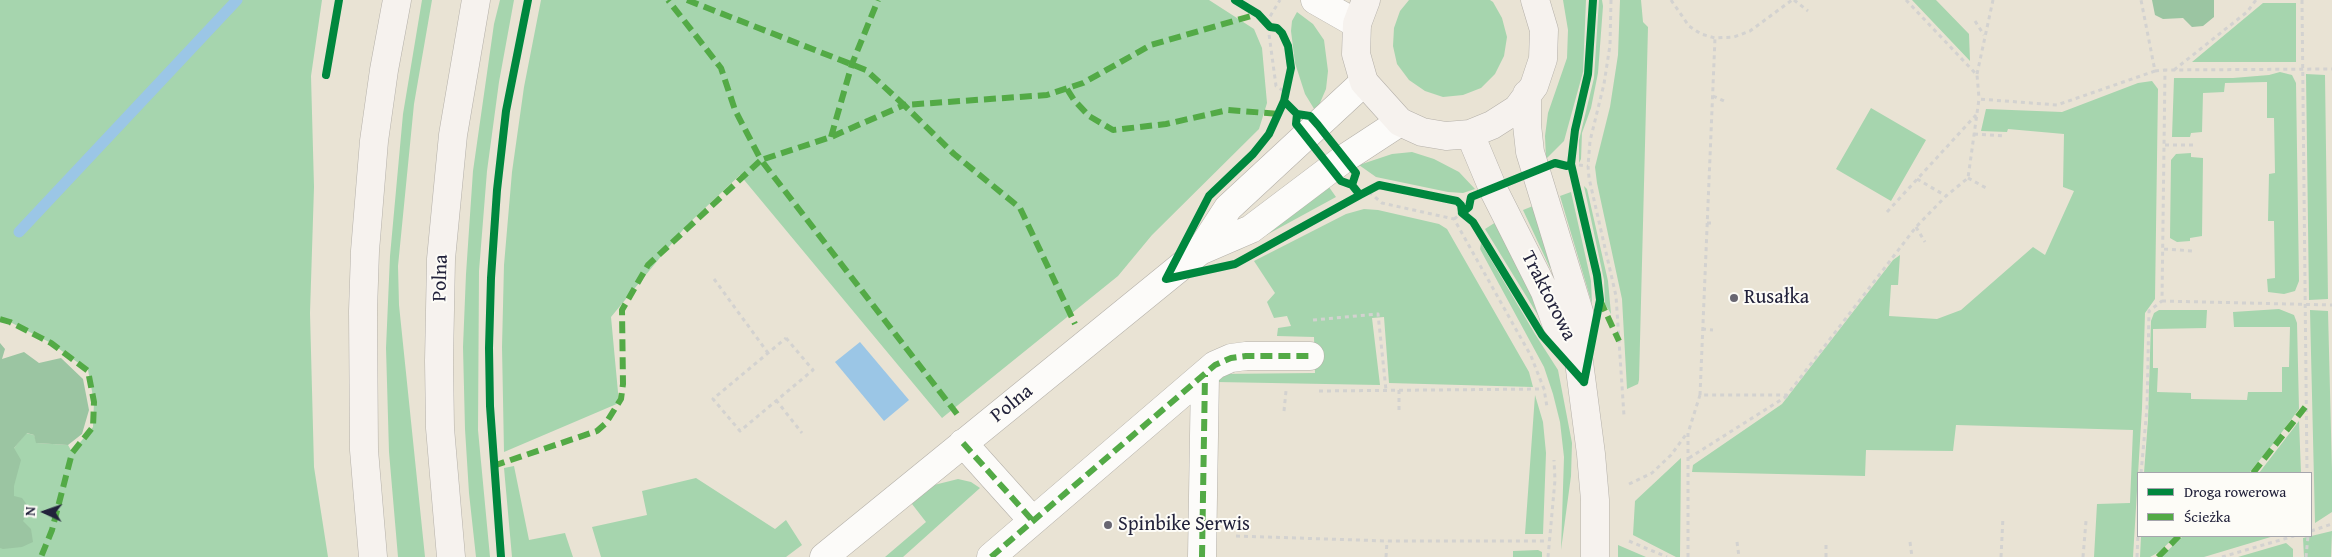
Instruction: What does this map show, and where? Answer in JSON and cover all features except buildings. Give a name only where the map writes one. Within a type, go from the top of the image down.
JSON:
[{"type":"street","points":[[374,557],[363,430],[365,251],[374,141],[384,70],[397,0]]},
{"type":"street","name":"Polna","points":[[451,557],[440,428],[441,259],[453,135],[476,0]]},
{"type":"street","points":[[1315,0],[1362,12],[1356,54],[1364,82],[1400,122],[1422,132],[1446,136],[1470,134],[1492,125],[1517,109],[1534,86],[1543,59],[1544,30],[1535,0]]},
{"type":"street","name":"Polna","points":[[1200,251],[1228,208],[1364,82]]},
{"type":"street","points":[[1527,94],[1530,152],[1580,315],[1578,354]]},
{"type":"street","name":"Polna","points":[[824,557],[1200,251],[1251,229],[1344,158],[1400,122]]},
{"type":"street","name":"Traktorowa","points":[[1470,134],[1493,189],[1545,292],[1556,323],[1578,354],[1592,463],[1595,557]]},
{"type":"street","points":[[990,557],[1215,365],[1231,358],[1246,356],[1310,356]]},
{"type":"street","points":[[1202,557],[1205,375]]},
{"type":"street","points":[[963,443],[1033,521]]},
{"type":"path","points":[[1280,0],[1269,34],[1276,86],[1286,88]]},
{"type":"path","points":[[1611,0],[1610,46],[1604,84],[1590,142],[1588,166],[1589,178],[1616,296],[1624,422]]},
{"type":"path","points":[[1671,0],[1689,26],[1701,34],[1715,38],[1734,37],[1750,31],[1793,0],[1808,11]]},
{"type":"path","points":[[1906,0],[1977,75]]},
{"type":"path","points":[[1689,458],[1787,395],[1916,226],[1946,196],[1968,178],[1979,99],[1977,75],[1992,0]]},
{"type":"path","points":[[2141,0],[2155,71]]},
{"type":"path","points":[[2174,70],[2247,12],[2256,0]]},
{"type":"path","points":[[2302,0],[2307,472]]},
{"type":"path","points":[[1975,21],[1985,36]]},
{"type":"path","points":[[1625,476],[1625,486],[1652,473],[1671,456],[1688,432],[1700,395],[1715,38]]},
{"type":"path","points":[[1979,99],[2057,105],[2155,71],[2165,70],[2332,69]]},
{"type":"path","points":[[2162,301],[2165,70]]},
{"type":"path","points":[[1713,96],[1724,101]]},
{"type":"path","points":[[1887,212],[1977,114]]},
{"type":"path","points":[[1974,134],[2004,136]]},
{"type":"path","points":[[2165,144],[2193,145]]},
{"type":"path","points":[[1536,170],[1555,163],[1588,166]]},
{"type":"path","points":[[1968,178],[1988,188]]},
{"type":"path","points":[[1918,179],[1946,196]]},
{"type":"path","points":[[1379,185],[1368,192],[1382,202],[1454,219],[1531,356],[1544,389],[1548,408]]},
{"type":"path","points":[[1454,219],[1464,212]]},
{"type":"path","points":[[1707,223],[1715,223]]},
{"type":"path","points":[[1916,226],[1925,242]]},
{"type":"path","points":[[2164,250],[2193,251]]},
{"type":"path","points":[[714,279],[768,353]]},
{"type":"path","points":[[2141,472],[2147,408],[2150,311],[2162,301],[2332,305]]},
{"type":"path","points":[[1702,330],[1713,330]]},
{"type":"path","points":[[786,338],[813,370],[776,400],[740,431],[713,398],[786,338]]},
{"type":"path","points":[[1316,391],[1544,389]]},
{"type":"path","points":[[1399,390],[1399,412]]},
{"type":"path","points":[[1277,391],[1296,391]]},
{"type":"path","points":[[1284,411],[1286,391]]},
{"type":"path","points":[[1700,395],[1787,395]]},
{"type":"path","points":[[776,400],[802,433]]},
{"type":"path","points":[[1688,432],[1688,557]]},
{"type":"path","points":[[1548,557],[1555,480],[1554,455]]},
{"type":"path","points":[[2001,557],[2003,517]]},
{"type":"path","points":[[2083,557],[2086,520]]},
{"type":"path","points":[[2312,530],[2332,524]]},
{"type":"path","points":[[1230,536],[1386,541],[1548,541]]},
{"type":"path","points":[[2137,557],[2138,537]]},
{"type":"path","points":[[2222,557],[2291,537]]},
{"type":"path","points":[[2306,557],[2308,537]]},
{"type":"path","points":[[1624,539],[1667,557]]},
{"type":"path","points":[[1386,541],[1386,557]]},
{"type":"path","points":[[1738,542],[1739,557]]},
{"type":"path","points":[[1910,542],[1912,557]]},
{"type":"path","points":[[1826,544],[1826,557]]},
{"type":"green space","points":[[0,0],[322,0],[311,76],[314,187],[310,313],[314,467],[328,557],[0,557],[0,460],[14,448],[26,433],[34,435],[37,443],[68,445],[72,452],[93,427],[94,402],[88,370],[51,343],[10,322],[0,319]]},
{"type":"green space","points":[[422,0],[432,0],[414,104],[398,266],[399,305],[425,557],[398,557],[389,452],[386,348],[390,256],[403,114]]},
{"type":"green space","points":[[500,0],[514,0],[499,82],[487,171],[479,271],[478,430],[490,557],[476,557],[465,429],[463,347],[466,274],[473,171],[494,24]]},
{"type":"green space","points":[[541,0],[1209,0],[1254,29],[1262,48],[1267,103],[1259,129],[1152,235],[1118,276],[942,418],[740,175],[687,225],[611,317],[619,403],[504,452],[502,347],[504,265],[512,172],[524,87]]},
{"type":"green space","points":[[1409,0],[1490,0],[1493,2],[1502,18],[1507,37],[1504,56],[1495,74],[1481,88],[1463,95],[1443,97],[1425,91],[1409,80],[1397,64],[1393,46],[1394,28],[1400,11]]},
{"type":"green space","points":[[1563,0],[1586,0],[1583,72],[1564,141],[1546,159],[1545,136],[1548,113],[1567,58],[1568,30]]},
{"type":"green space","points":[[1599,0],[1602,0],[1603,6],[1598,73],[1591,108],[1582,133],[1581,159],[1579,163],[1579,140],[1594,78]]},
{"type":"green space","points":[[1620,0],[1641,0],[1643,22],[1648,27],[1639,380],[1638,384],[1627,389],[1622,299],[1595,167],[1610,107],[1618,55]]},
{"type":"green space","points":[[1912,0],[1936,0],[1969,34],[1970,61]]},
{"type":"green space","points":[[2152,0],[2214,0],[2214,17],[2203,26],[2192,27],[2183,18],[2163,19],[2155,15]]},
{"type":"green space","points":[[2263,3],[2296,3],[2296,62],[2192,62]]},
{"type":"green space","points":[[1297,12],[1313,24],[1324,40],[1328,71],[1326,89],[1316,112],[1305,94],[1295,63],[1291,31],[1292,21]]},
{"type":"green space","points":[[2280,72],[2292,75],[2296,83],[2299,281],[2295,291],[2284,294],[2268,292],[2267,279],[2275,278],[2274,221],[2268,221],[2269,174],[2275,173],[2274,118],[2267,118],[2267,82],[2225,83],[2224,92],[2203,93],[2202,132],[2191,133],[2190,137],[2172,137],[2174,78],[2233,78],[2269,75]]},
{"type":"green space","points":[[2306,74],[2325,75],[2328,299],[2309,300]]},
{"type":"green space","points":[[2152,81],[2158,89],[2155,299],[2145,313],[2142,408],[2133,557],[2094,557],[2097,504],[2130,503],[2133,430],[1956,425],[1953,451],[1866,450],[1865,476],[1692,472],[1693,465],[1782,404],[1893,260],[1900,255],[1898,285],[1891,285],[1889,316],[1937,319],[1961,310],[2033,247],[2045,255],[2074,191],[2063,187],[2064,134],[2008,129],[2007,132],[1981,131],[1986,109],[2062,112],[2138,83]]},
{"type":"green space","points":[[1871,108],[1926,140],[1891,201],[1836,169]]},
{"type":"green space","points":[[1412,152],[1434,159],[1459,172],[1475,189],[1463,193],[1448,192],[1376,177],[1359,165],[1392,154]]},
{"type":"green space","points":[[2191,153],[2191,157],[2203,158],[2202,236],[2190,238],[2190,241],[2177,242],[2170,238],[2171,160],[2176,154]]},
{"type":"green space","points":[[1584,186],[1587,189],[1608,281],[1611,314],[1605,304],[1604,280]]},
{"type":"green space","points":[[1329,187],[1336,197],[1237,251]]},
{"type":"green space","points":[[1571,192],[1591,281],[1592,304],[1560,196]]},
{"type":"green space","points":[[1533,206],[1553,269],[1550,268],[1523,210]]},
{"type":"green space","points":[[1364,209],[1378,210],[1439,224],[1447,229],[1529,372],[1533,387],[1389,383],[1384,317],[1372,318],[1380,385],[1217,382],[1218,374],[1315,373],[1314,337],[1277,336],[1278,328],[1291,326],[1287,316],[1274,318],[1267,302],[1275,293],[1254,261],[1346,214]]},
{"type":"green space","points":[[1496,222],[1525,274],[1547,330],[1485,229]]},
{"type":"green space","points":[[1481,243],[1558,370],[1572,443],[1571,476],[1561,550],[1564,457],[1560,422],[1553,394],[1544,367],[1480,249]]},
{"type":"green space","points":[[2279,309],[2294,315],[2297,323],[2299,409],[2250,472],[2144,472],[2148,420],[2151,321],[2154,313],[2159,310],[2207,310],[2206,328],[2153,329],[2153,368],[2158,368],[2157,392],[2191,393],[2191,399],[2247,400],[2248,392],[2282,392],[2282,367],[2289,367],[2290,327],[2234,327],[2233,312]]},
{"type":"green space","points":[[2310,310],[2328,311],[2332,472],[2332,512],[2315,523]]},
{"type":"green space","points":[[0,343],[5,349],[2,359],[24,352],[39,363],[61,358],[83,379],[89,410],[82,434],[68,445],[36,443],[34,435],[27,433],[14,448],[21,460],[14,486],[14,496],[22,498],[30,509],[23,521],[31,529],[33,542],[22,547],[3,549],[0,548]]},
{"type":"green space","points":[[1535,395],[1543,422],[1546,453],[1543,534],[1525,534]]},
{"type":"green space","points":[[2299,421],[2301,472],[2260,472]]},
{"type":"green space","points":[[1681,458],[1680,557],[1676,557],[1633,535],[1635,501]]},
{"type":"green space","points":[[514,466],[529,540],[565,533],[573,557],[512,557],[504,468]]},
{"type":"green space","points":[[696,478],[775,529],[786,520],[802,545],[786,557],[601,557],[592,527],[647,515],[642,491]]},
{"type":"green space","points":[[958,479],[971,482],[980,488],[903,557],[885,557],[926,522],[912,504],[914,498],[930,486]]},
{"type":"green space","points":[[2332,531],[2331,557],[2304,557],[2303,538]]},
{"type":"green space","points":[[2141,537],[2175,537],[2159,552],[2150,557],[2140,557]]},
{"type":"green space","points":[[2182,537],[2271,537],[2204,557],[2161,557]]},
{"type":"green space","points":[[2286,543],[2293,549],[2293,557],[2238,557]]},
{"type":"green space","points":[[1618,545],[1646,557],[1618,557]]},
{"type":"green space","points":[[1538,550],[1542,552],[1542,557],[1513,557],[1513,551]]},
{"type":"water","points":[[860,342],[909,400],[884,421],[835,362]]},
{"type":"waterway","points":[[19,232],[237,0]]},
{"type":"marked path","points":[[493,466],[597,431],[606,423],[621,399],[623,384],[622,310],[648,265],[761,160],[735,110],[721,68],[668,0]]},
{"type":"marked path","points":[[687,0],[866,70],[904,105],[1047,95],[1083,83],[1151,45],[1258,14]]},
{"type":"marked path","points":[[831,137],[852,64],[878,0]]},
{"type":"marked path","points":[[1067,89],[1074,100],[1089,116],[1113,130],[1166,124],[1228,110],[1279,114]]},
{"type":"marked path","points":[[957,414],[761,160],[831,137],[904,105],[954,154],[1020,208],[1075,324]]},
{"type":"marked path","points":[[1600,300],[1619,341]]},
{"type":"marked path","points":[[0,319],[10,322],[51,343],[88,371],[94,402],[93,427],[72,453],[52,530],[41,557]]},
{"type":"marked path","points":[[991,557],[1215,365],[1231,358],[1246,356],[1310,356]]},
{"type":"marked path","points":[[1202,557],[1205,375]]},
{"type":"marked path","points":[[2254,472],[2306,406]]},
{"type":"marked path","points":[[963,443],[1033,521]]},
{"type":"marked path","points":[[2158,557],[2178,537]]},
{"type":"cycle path","points":[[326,75],[339,0]]},
{"type":"cycle path","points":[[501,557],[490,406],[491,278],[497,190],[506,111],[528,0]]},
{"type":"cycle path","points":[[1235,0],[1258,14],[1270,27],[1277,28],[1282,33],[1288,46],[1291,68],[1284,101],[1297,114],[1310,116],[1318,125],[1356,173],[1352,185]]},
{"type":"cycle path","points":[[1584,382],[1600,300],[1597,275],[1571,164],[1575,130],[1588,74],[1593,0]]},
{"type":"cycle path","points":[[1284,101],[1269,134],[1253,154],[1209,196],[1166,279],[1235,264],[1360,195]]},
{"type":"cycle path","points":[[1297,114],[1296,124],[1341,181],[1352,185],[1360,195],[1379,185],[1457,201],[1461,205],[1462,213],[1473,222],[1542,335],[1584,382]]},
{"type":"cycle path","points":[[1462,213],[1469,207],[1471,197],[1555,163],[1567,166],[1571,164]]},
{"type":"place","name":"Rusałka","points":[[1734,298]]},
{"type":"place","name":"Spinbike Serwis","points":[[1108,525]]}]
